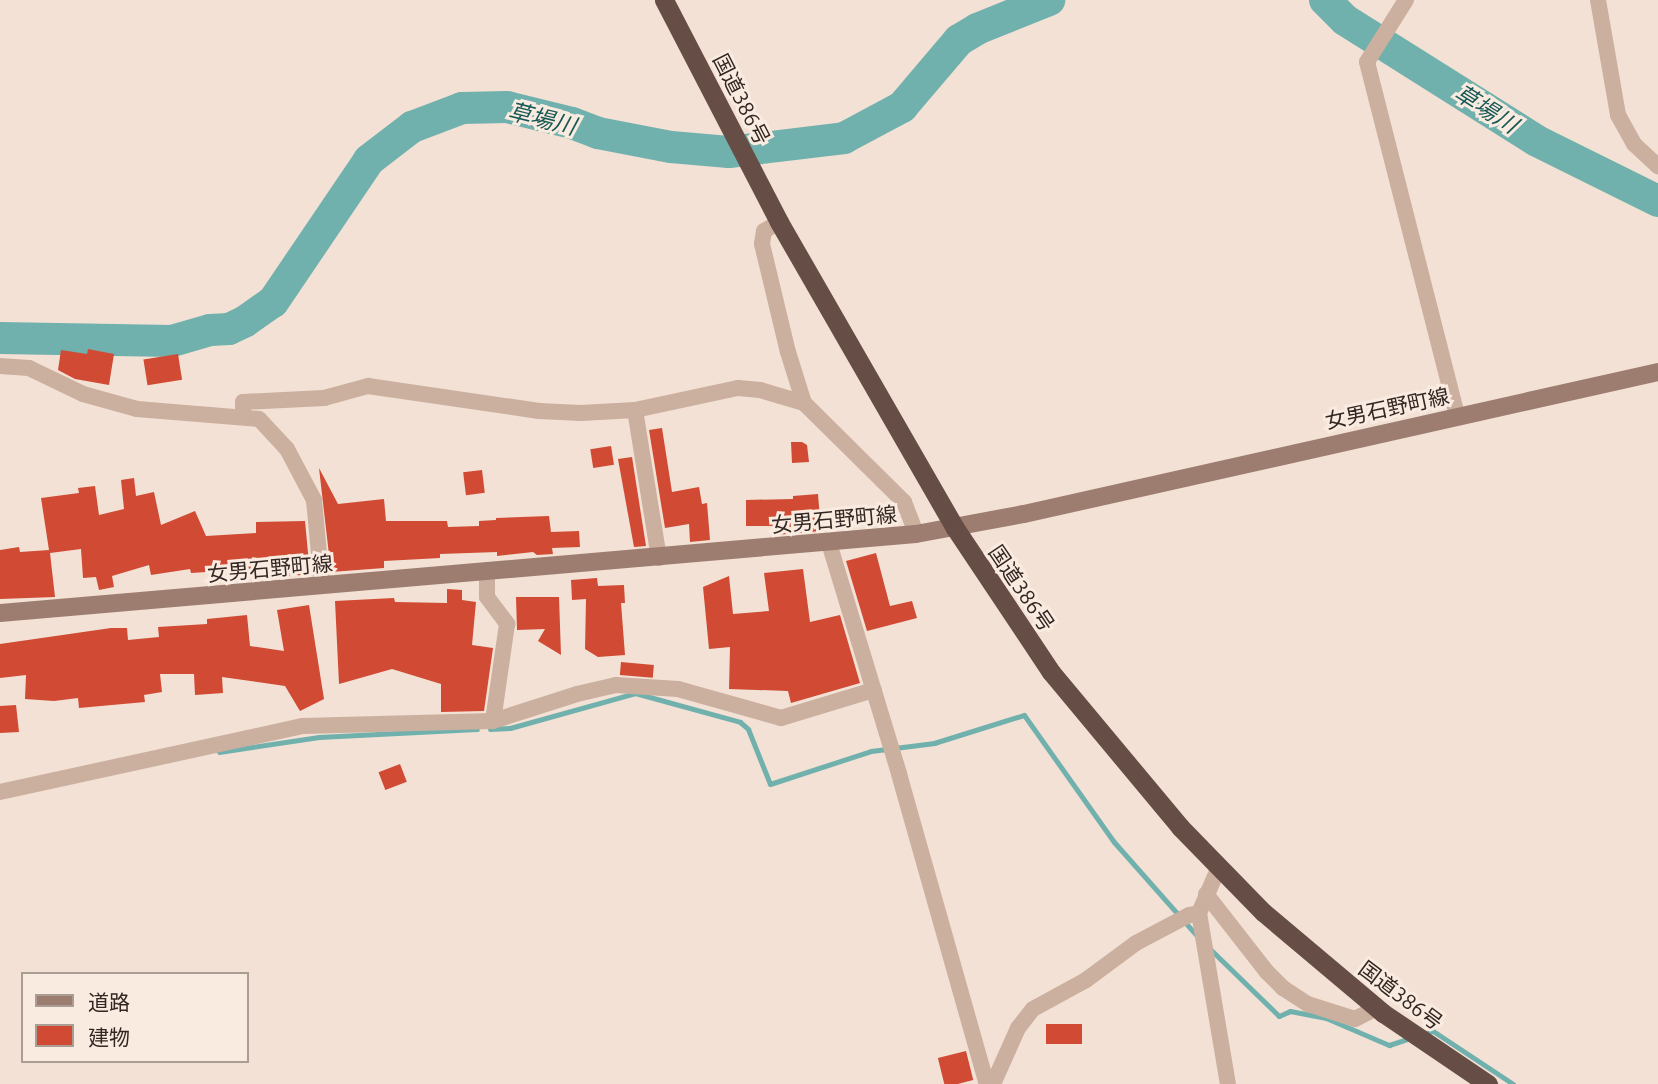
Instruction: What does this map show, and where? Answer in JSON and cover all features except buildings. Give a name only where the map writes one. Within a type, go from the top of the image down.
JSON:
[{"type":"highway","name":"国道386号","points":[[664,0],[779,222],[955,528],[1051,673],[1181,827],[1263,912],[1377,1009],[1488,1084]]},
{"type":"main road","name":"女男石野町線","points":[[0,613],[916,534],[955,528],[1658,372]]},
{"type":"street","points":[[1406,0],[1367,62],[1457,416]]},
{"type":"street","points":[[1598,0],[1618,115],[1634,144],[1658,166]]},
{"type":"street","points":[[779,222],[764,231],[762,244],[788,352],[804,403],[904,502],[916,534]]},
{"type":"street","points":[[0,366],[29,368],[83,394],[137,409],[243,415],[259,419],[287,449],[314,500],[322,586]]},
{"type":"street","points":[[243,415],[243,402],[324,398],[368,386],[539,411],[581,413],[635,410],[737,388],[760,390],[804,403]]},
{"type":"street","points":[[635,410],[659,558]]},
{"type":"street","points":[[829,543],[987,1084]]},
{"type":"street","points":[[487,573],[487,597],[507,624],[493,721]]},
{"type":"street","points":[[0,792],[302,726],[493,721],[577,694],[616,685],[678,689],[781,719],[874,690]]},
{"type":"street","points":[[1219,867],[1199,913],[1228,1084]]},
{"type":"street","points":[[1206,894],[1267,972],[1283,988],[1308,1004],[1354,1018],[1377,1009]]},
{"type":"street","points":[[993,1084],[1014,1035],[1033,1009],[1086,980],[1136,943],[1189,915],[1199,913]]},
{"type":"waterway","name":"草場川","points":[[0,338],[172,341],[210,330],[229,329],[244,322],[273,302],[369,160],[412,127],[462,108],[507,107],[572,123],[598,133],[671,147],[729,152],[844,138],[902,107],[959,40],[977,29],[1049,0]]},
{"type":"waterway","name":"草場川","points":[[1325,0],[1345,20],[1537,141],[1658,201]]},
{"type":"waterway","points":[[490,729],[510,728],[635,693],[740,722],[748,729],[770,784],[871,751],[934,743],[1024,715],[1114,842],[1198,937]]},
{"type":"waterway","points":[[219,752],[319,737],[477,729]]},
{"type":"waterway","points":[[1210,949],[1279,1016],[1290,1011],[1326,1018],[1389,1045],[1410,1038]]},
{"type":"waterway","points":[[1422,1034],[1433,1031],[1513,1084]]}]
